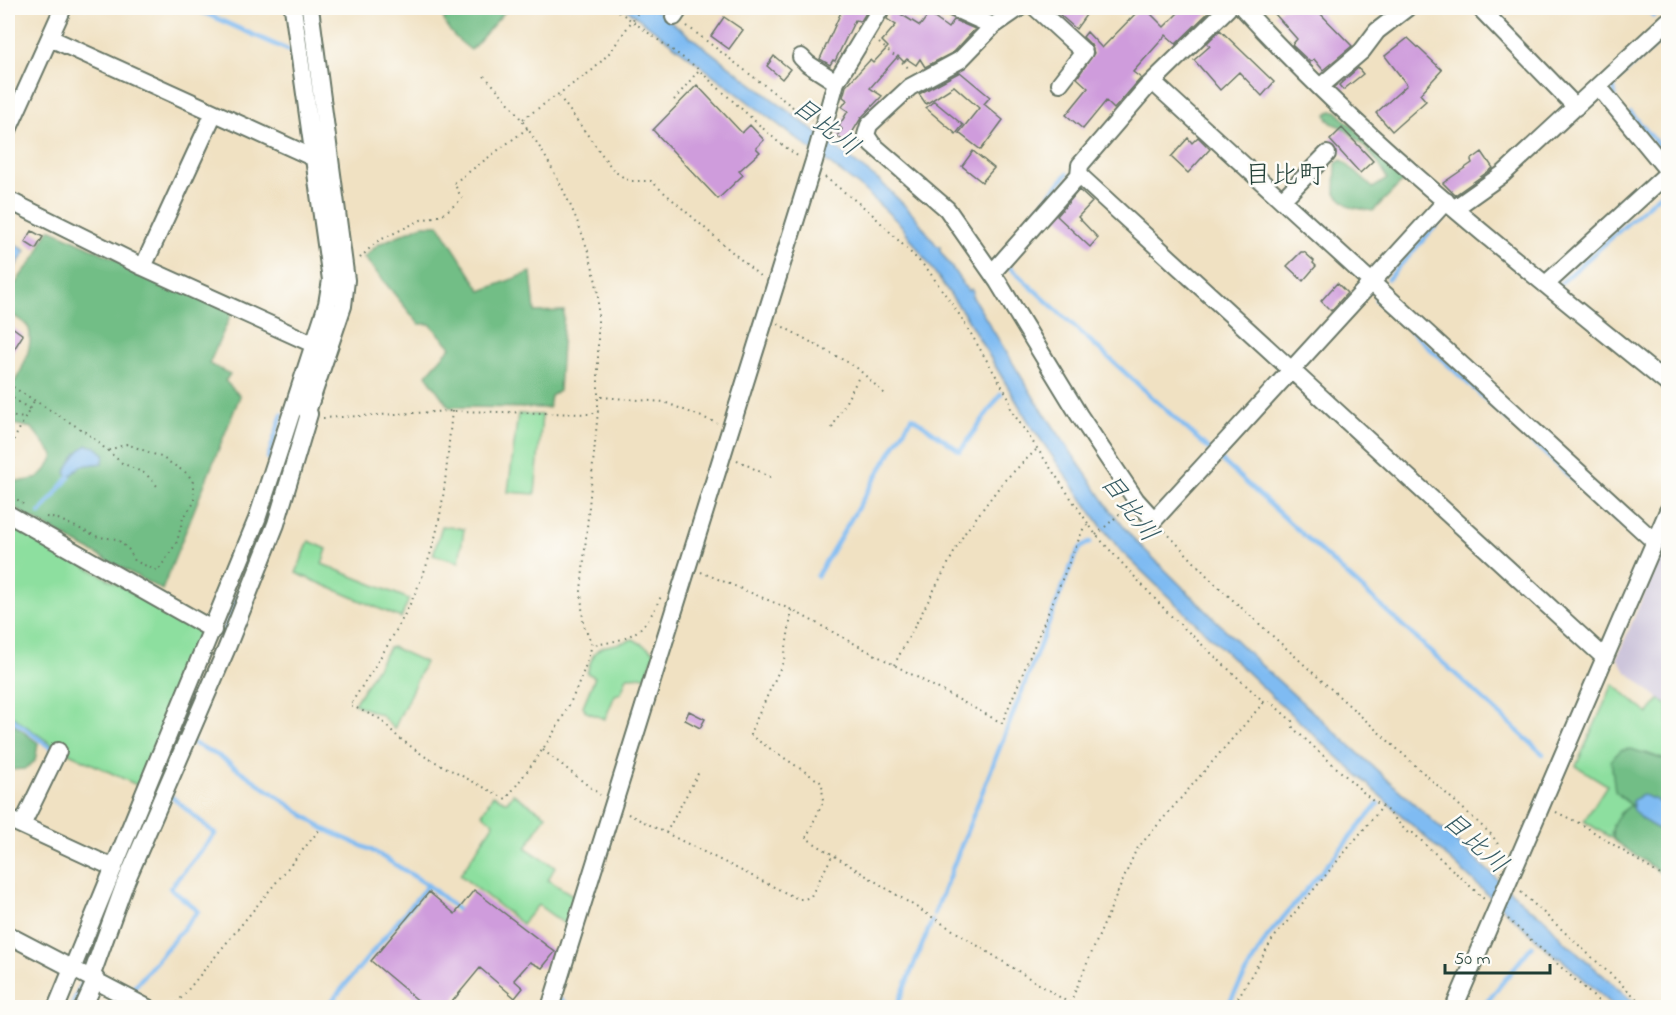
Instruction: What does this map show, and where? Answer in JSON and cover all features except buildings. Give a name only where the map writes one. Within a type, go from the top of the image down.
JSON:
[{"type":"street","points":[[8,130],[63,8]]},
{"type":"street","points":[[56,1008],[257,519],[306,413],[313,344],[327,304],[331,280],[293,8]]},
{"type":"street","points":[[83,1008],[124,886],[226,650],[276,524],[306,413],[343,306],[345,273],[310,8]]},
{"type":"street","points":[[550,1008],[775,288],[836,82],[881,8]]},
{"type":"street","points":[[953,8],[993,26]]},
{"type":"street","points":[[1019,8],[993,26],[960,60],[925,81],[910,87],[869,125],[866,135],[872,144],[947,209],[992,273],[1079,415],[1136,500],[1154,520],[1372,282],[1451,205],[1503,174],[1668,20],[1659,8]]},
{"type":"street","points":[[1036,8],[1084,52],[1060,83]]},
{"type":"street","points":[[992,273],[1079,175],[1080,165],[1153,82],[1228,8]]},
{"type":"street","points":[[1243,8],[1403,165],[1668,384]]},
{"type":"street","points":[[1321,86],[1362,51],[1377,31],[1407,8]]},
{"type":"street","points":[[1480,8],[1576,107]]},
{"type":"street","points":[[50,38],[314,158]]},
{"type":"street","points":[[801,57],[836,82]]},
{"type":"street","points":[[1153,82],[1655,542]]},
{"type":"street","points":[[1546,284],[1668,172],[1598,86]]},
{"type":"street","points":[[143,267],[214,113]]},
{"type":"street","points":[[1282,200],[1328,154]]},
{"type":"street","points":[[1079,175],[1605,658]]},
{"type":"street","points":[[8,200],[143,267],[313,344]]},
{"type":"street","points":[[1454,1008],[1668,511]]},
{"type":"street","points":[[8,514],[213,630]]},
{"type":"street","points":[[58,751],[15,822],[114,868]]},
{"type":"street","points":[[8,935],[148,1008]]},
{"type":"path","points":[[614,8],[633,18],[699,70],[777,141],[813,164],[870,212],[928,270],[962,317],[1009,398],[1011,410],[1096,535],[1169,614],[1264,702]]},
{"type":"path","points":[[523,119],[559,96],[594,69],[611,51],[641,8]]},
{"type":"path","points":[[677,12],[822,131]]},
{"type":"path","points":[[866,32],[925,81]]},
{"type":"path","points":[[675,100],[699,70]]},
{"type":"path","points":[[452,411],[438,524],[432,548],[404,620],[350,705],[380,719],[398,737],[424,756],[506,799],[543,750],[570,707],[582,680],[592,645],[583,622],[581,591],[600,397],[596,278],[585,244],[557,181],[523,119],[484,76]]},
{"type":"path","points":[[559,96],[614,171],[629,181],[651,181],[775,288]]},
{"type":"path","points":[[345,273],[376,242],[421,220],[442,215],[462,200],[454,183],[528,128]]},
{"type":"path","points":[[765,317],[856,367],[860,374],[885,394]]},
{"type":"path","points":[[832,428],[860,374]]},
{"type":"path","points":[[8,384],[35,399],[109,450],[122,463],[146,474],[158,487]]},
{"type":"path","points":[[8,395],[31,410]]},
{"type":"path","points":[[600,397],[675,405],[730,429]]},
{"type":"path","points":[[8,451],[27,419],[35,399]]},
{"type":"path","points":[[306,413],[335,419],[452,411],[591,414],[598,411]]},
{"type":"path","points":[[8,416],[27,419]]},
{"type":"path","points":[[41,516],[58,519],[98,537],[117,539],[129,550],[135,561],[158,571],[177,542],[183,518],[194,503],[194,484],[188,474],[147,451],[136,450],[127,444],[109,450]]},
{"type":"path","points":[[894,665],[964,534],[1003,482],[1037,449]]},
{"type":"path","points":[[723,453],[774,479]]},
{"type":"path","points":[[8,492],[24,504]]},
{"type":"path","points":[[1096,535],[1117,514]]},
{"type":"path","points":[[1154,520],[1212,581],[1492,836],[1498,846],[1503,869],[1510,881],[1647,1008]]},
{"type":"path","points":[[688,566],[792,610],[1002,723],[1084,527],[1089,524]]},
{"type":"path","points":[[592,645],[639,632],[651,619],[663,592]]},
{"type":"path","points":[[792,610],[784,660],[751,731],[751,736],[822,783],[824,802],[806,838],[1077,1008]]},
{"type":"path","points":[[1070,1003],[1136,850],[1264,702],[1269,701],[1292,721],[1293,728],[1374,801],[1384,806],[1389,815],[1408,833],[1413,833],[1498,908],[1606,1008]]},
{"type":"path","points":[[543,750],[567,766],[612,806],[798,898],[805,899],[811,896],[833,855]]},
{"type":"path","points":[[666,833],[700,770]]},
{"type":"path","points":[[1232,1008],[1272,940],[1384,806]]},
{"type":"path","points":[[1542,806],[1583,825],[1668,880]]},
{"type":"path","points":[[173,1008],[320,829]]},
{"type":"shaded area","points":[[1662,552],[1668,556],[1668,706],[1627,672],[1617,658]]},
{"type":"green space","points":[[442,8],[508,8],[471,50],[447,27]]},
{"type":"green space","points":[[1336,111],[1406,178],[1373,211],[1350,207],[1335,193],[1336,163],[1342,160],[1373,188],[1387,179],[1375,159],[1364,147],[1344,129],[1330,121],[1326,114]]},
{"type":"green space","points":[[423,225],[439,225],[481,291],[531,272],[535,312],[564,311],[559,391],[551,396],[549,408],[449,407],[426,375],[451,347],[430,324],[419,324],[364,257],[379,244]]},
{"type":"green space","points":[[50,229],[232,312],[209,364],[230,374],[225,381],[240,396],[162,590],[25,515],[8,502],[8,480],[24,481],[36,478],[46,470],[54,456],[32,428],[8,423],[8,388],[17,378],[25,362],[30,336],[27,326],[8,311],[8,287],[15,285],[39,251]]},
{"type":"green space","points":[[518,414],[542,415],[535,494],[508,492]]},
{"type":"green space","points":[[8,523],[205,633],[141,787],[54,746],[8,713]]},
{"type":"green space","points":[[442,526],[464,529],[459,562],[433,555]]},
{"type":"green space","points":[[309,541],[327,549],[322,564],[409,599],[401,618],[296,573]]},
{"type":"green space","points":[[633,639],[655,652],[647,676],[627,677],[621,693],[615,695],[605,719],[586,712],[583,706],[595,677],[587,673],[594,654],[602,647]]},
{"type":"green space","points":[[392,647],[425,662],[394,729],[381,715],[354,704],[389,648]]},
{"type":"green space","points":[[1613,684],[1648,714],[1660,699],[1668,706],[1668,761],[1646,753],[1619,796],[1631,805],[1620,813],[1611,832],[1614,840],[1584,821],[1607,785],[1576,766]]},
{"type":"green space","points":[[8,720],[38,743],[35,761],[25,769],[8,770]]},
{"type":"green space","points":[[1631,749],[1668,761],[1668,803],[1663,807],[1631,805],[1615,791],[1611,760],[1621,750]]},
{"type":"green space","points":[[513,794],[546,815],[526,848],[555,867],[548,880],[579,899],[570,928],[538,905],[522,924],[460,875],[494,823],[482,814],[493,795],[507,802]]},
{"type":"green space","points":[[1631,805],[1641,819],[1668,835],[1668,878],[1614,840],[1613,824]]},
{"type":"water","points":[[625,8],[653,8],[882,183],[914,215],[937,246],[940,246],[940,251],[968,291],[971,289],[972,296],[1036,401],[1109,508],[1131,536],[1260,664],[1528,907],[1544,918],[1563,940],[1639,1007],[1615,1007],[1559,957],[1557,958],[1277,701],[1122,552],[1101,526],[1030,424],[965,315],[901,225],[863,189]]},
{"type":"water","points":[[12,242],[26,251],[8,277],[8,244]]},
{"type":"water","points":[[88,445],[96,447],[105,455],[102,463],[81,466],[71,476],[66,475],[74,458]]},
{"type":"water","points":[[1643,795],[1656,800],[1668,812],[1668,835],[1641,819],[1633,810],[1633,800]]},
{"type":"waterway","points":[[193,8],[290,51],[294,56]]},
{"type":"waterway","points":[[1648,8],[1654,16]]},
{"type":"waterway","points":[[1615,95],[1613,83],[1664,37]]},
{"type":"waterway","points":[[1631,113],[1668,156]]},
{"type":"waterway","points":[[1046,199],[1067,174]]},
{"type":"waterway","points":[[1561,283],[1667,188]]},
{"type":"waterway","points":[[1026,223],[1040,206]]},
{"type":"waterway","points":[[1388,279],[1442,219]]},
{"type":"waterway","points":[[1007,265],[1210,450]]},
{"type":"waterway","points":[[1376,299],[1632,533]]},
{"type":"waterway","points":[[817,576],[912,417],[960,451],[1001,394]]},
{"type":"waterway","points":[[268,458],[282,414]]},
{"type":"waterway","points":[[158,787],[232,612],[271,510],[297,423]]},
{"type":"waterway","points":[[1219,458],[1543,754]]},
{"type":"waterway","points":[[40,513],[69,477]]},
{"type":"waterway","points":[[934,915],[1073,561],[1081,547],[1090,542]]},
{"type":"waterway","points":[[8,716],[51,748]]},
{"type":"waterway","points":[[193,743],[219,756],[324,829],[373,851],[428,885],[457,909]]},
{"type":"waterway","points":[[131,991],[198,911],[170,888],[215,834],[171,796]]},
{"type":"waterway","points":[[1226,1008],[1267,937],[1378,804]]},
{"type":"waterway","points":[[326,1008],[428,885]]},
{"type":"waterway","points":[[896,1008],[932,921]]},
{"type":"waterway","points":[[1482,1008],[1532,946]]},
{"type":"waterway","points":[[71,1008],[83,980]]},
{"type":"waterway","points":[[561,1000],[571,1008]]},
{"type":"district","name":"目比町","points":[[1285,176]]},
{"type":"water label","name":"目比川","points":[[825,128]]},
{"type":"water label","name":"目比川","points":[[1128,509]]},
{"type":"water label","name":"目比川","points":[[1474,844]]}]
